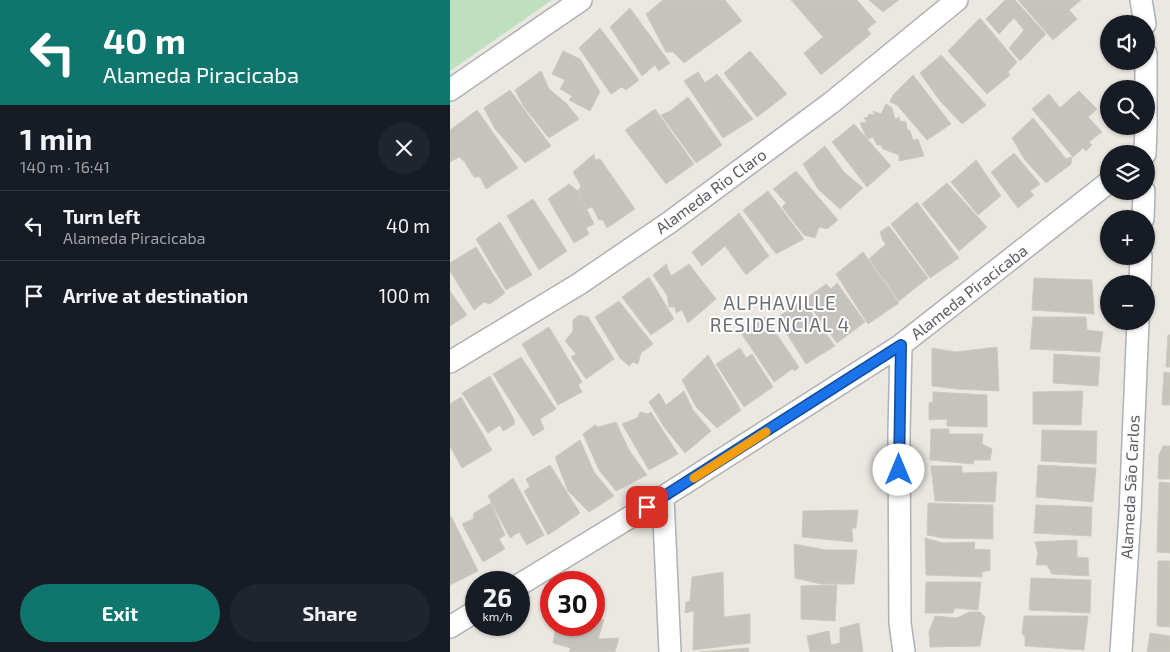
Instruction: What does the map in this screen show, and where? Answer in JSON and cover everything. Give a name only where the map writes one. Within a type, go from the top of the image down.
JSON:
[{"type":"street","points":[[450,90],[581,0]]},
{"type":"street","name":"Alameda Rio Claro","points":[[450,362],[579,284],[670,222],[831,103],[957,0]]},
{"type":"street","points":[[1141,0],[1143,15]]},
{"type":"street","name":"Alameda Piracicaba","points":[[530,578],[663,497],[901,345],[1100,189]]},
{"type":"street","name":"Alameda São Carlos","points":[[1121,652],[1130,514],[1138,330]]},
{"type":"street","points":[[901,345],[898,432],[900,623],[904,652]]},
{"type":"street","points":[[663,497],[669,651]]},
{"type":"street","points":[[450,627],[465,618]]},
{"type":"green space","points":[[450,0],[552,0],[450,71]]},
{"type":"building","points":[[663,0],[725,0],[742,21],[684,63],[673,52],[666,52],[646,14]]},
{"type":"building","points":[[791,0],[857,0],[876,22],[867,29],[871,34],[821,75],[804,53],[823,37]]},
{"type":"building","points":[[869,0],[899,0],[883,12]]},
{"type":"building","points":[[1005,0],[1015,0],[1046,34],[1020,61],[1009,48],[1024,30],[1014,18],[999,34],[986,19]]},
{"type":"building","points":[[1018,0],[1081,0],[1069,10],[1077,19],[1053,40]]},
{"type":"building","points":[[630,8],[670,63],[659,71],[655,65],[642,76],[610,27]]},
{"type":"building","points":[[980,18],[1017,62],[1008,72],[1010,75],[987,94],[948,51]]},
{"type":"building","points":[[600,28],[639,80],[626,90],[622,87],[611,94],[579,48]]},
{"type":"building","points":[[563,51],[580,59],[600,92],[590,111],[569,100],[572,96],[560,89],[565,80],[552,74]]},
{"type":"building","points":[[750,51],[787,94],[757,117],[724,73]]},
{"type":"building","points":[[941,55],[986,105],[962,124],[940,101],[920,73]]},
{"type":"building","points":[[541,71],[549,89],[566,103],[579,119],[549,138],[524,107],[515,90]]},
{"type":"building","points":[[698,72],[705,83],[717,74],[753,119],[723,138],[684,81]]},
{"type":"building","points":[[913,75],[951,124],[927,140],[897,105],[890,102],[893,95]]},
{"type":"building","points":[[510,90],[551,146],[525,163],[495,129],[484,108]]},
{"type":"building","points":[[1079,91],[1097,109],[1088,117],[1100,130],[1100,134],[1089,142],[1092,145],[1086,151],[1083,148],[1073,157],[1032,109],[1049,94],[1060,108]]},
{"type":"building","points":[[688,97],[722,145],[696,163],[661,115],[670,111]]},
{"type":"building","points":[[886,104],[892,108],[895,119],[899,117],[900,121],[906,122],[907,129],[910,131],[913,140],[918,139],[924,156],[899,161],[899,155],[883,149],[881,145],[877,145],[873,137],[867,139],[860,123],[867,122],[864,118],[868,117],[869,114],[875,115],[873,111],[881,114]]},
{"type":"building","points":[[655,109],[694,164],[666,184],[625,130]]},
{"type":"building","points":[[477,110],[518,168],[486,189],[480,177],[474,177],[464,161],[459,157],[450,162],[450,130]]},
{"type":"building","points":[[1033,118],[1066,159],[1072,157],[1071,164],[1046,183],[1025,160],[1012,138]]},
{"type":"building","points":[[854,124],[891,166],[867,187],[832,142]]},
{"type":"building","points":[[825,146],[844,172],[863,188],[840,209],[818,189],[803,164]]},
{"type":"building","points":[[1014,153],[1040,184],[1030,191],[1034,195],[1018,208],[991,172]]},
{"type":"building","points":[[594,154],[595,160],[600,159],[635,209],[607,228],[603,220],[599,220],[592,207],[587,209],[578,191],[581,186],[573,172]]},
{"type":"building","points":[[976,160],[1001,196],[978,215],[951,182]]},
{"type":"building","points":[[796,171],[838,220],[827,229],[819,227],[815,238],[804,235],[782,207],[786,203],[773,189]]},
{"type":"building","points":[[947,183],[987,227],[959,251],[922,204]]},
{"type":"building","points":[[569,184],[578,191],[594,224],[586,228],[589,234],[574,243],[548,199]]},
{"type":"building","points":[[768,191],[804,239],[776,254],[743,210]]},
{"type":"building","points":[[533,199],[567,251],[539,270],[507,216]]},
{"type":"building","points":[[917,202],[959,258],[930,278],[891,224]]},
{"type":"building","points":[[739,213],[769,256],[746,275],[725,246],[702,266],[692,252]]},
{"type":"building","points":[[500,222],[532,275],[506,290],[476,239]]},
{"type":"building","points":[[889,226],[928,278],[899,301],[869,259],[886,244],[880,232]]},
{"type":"building","points":[[476,247],[505,293],[490,304],[484,302],[474,310],[450,271],[450,263]]},
{"type":"building","points":[[863,252],[899,303],[868,324],[836,274]]},
{"type":"building","points":[[666,264],[671,276],[689,264],[716,299],[688,323],[682,310],[676,313],[675,307],[669,307],[667,295],[653,275]]},
{"type":"building","points":[[649,277],[674,319],[651,335],[622,297]]},
{"type":"building","points":[[1034,278],[1092,280],[1094,314],[1032,310]]},
{"type":"building","points":[[837,283],[865,322],[837,343],[805,299],[826,284],[831,289]]},
{"type":"building","points":[[450,291],[467,315],[450,326]]},
{"type":"building","points":[[802,300],[835,346],[806,364],[777,318]]},
{"type":"building","points":[[619,301],[653,344],[641,353],[638,364],[633,362],[629,366],[620,358],[595,317]]},
{"type":"building","points":[[579,315],[588,317],[614,359],[586,379],[571,357],[576,354],[565,341],[573,331],[573,320]]},
{"type":"building","points":[[765,317],[799,367],[795,371],[792,369],[774,382],[741,333]]},
{"type":"building","points":[[1033,317],[1086,317],[1087,330],[1103,332],[1100,352],[1030,349]]},
{"type":"building","points":[[549,327],[582,382],[578,385],[582,392],[558,405],[522,344]]},
{"type":"building","points":[[1168,335],[1170,335],[1170,367],[1166,367]]},
{"type":"building","points":[[997,347],[999,391],[932,386],[932,348],[956,352]]},
{"type":"building","points":[[740,348],[746,358],[752,354],[773,387],[744,407],[716,364]]},
{"type":"building","points":[[1054,354],[1100,357],[1098,386],[1053,383]]},
{"type":"building","points":[[708,355],[741,410],[717,428],[696,407],[682,380]]},
{"type":"building","points":[[521,357],[556,409],[540,419],[544,429],[533,436],[493,374]]},
{"type":"building","points":[[1164,372],[1170,373],[1170,405],[1162,405]]},
{"type":"building","points":[[490,376],[515,424],[503,431],[500,425],[488,433],[462,393]]},
{"type":"building","points":[[684,391],[693,410],[711,431],[685,453],[664,427],[649,402],[659,393],[666,405]]},
{"type":"building","points":[[1083,391],[1081,425],[1033,424],[1033,392]]},
{"type":"building","points":[[933,392],[987,395],[987,427],[947,426],[947,419],[929,420],[929,403],[933,402]]},
{"type":"building","points":[[461,397],[492,450],[462,468],[450,446],[450,404]]},
{"type":"building","points":[[640,412],[648,414],[651,412],[678,454],[649,470],[622,424],[637,418]]},
{"type":"building","points":[[616,422],[629,450],[647,475],[616,491],[599,470],[583,434],[595,425],[599,427]]},
{"type":"building","points":[[931,429],[949,429],[949,434],[983,434],[982,444],[992,449],[990,460],[974,460],[973,464],[930,460]]},
{"type":"building","points":[[1042,430],[1097,431],[1096,464],[1041,461]]},
{"type":"building","points":[[580,440],[594,472],[614,496],[589,512],[568,491],[555,457]]},
{"type":"building","points":[[1163,446],[1170,446],[1170,479],[1158,479],[1159,455]]},
{"type":"building","points":[[550,465],[580,513],[548,535],[524,491],[530,487],[526,479]]},
{"type":"building","points":[[1038,465],[1096,468],[1093,502],[1036,497]]},
{"type":"building","points":[[931,466],[962,466],[962,473],[997,472],[995,502],[935,501]]},
{"type":"building","points":[[513,478],[544,535],[527,545],[519,532],[510,538],[488,496]]},
{"type":"building","points":[[1159,482],[1170,483],[1170,553],[1157,552]]},
{"type":"building","points":[[491,503],[505,535],[499,539],[505,549],[483,562],[462,524],[473,519],[474,513]]},
{"type":"building","points":[[928,503],[993,505],[993,539],[943,538],[927,535]]},
{"type":"building","points":[[1036,505],[1092,507],[1091,536],[1034,533]]},
{"type":"building","points":[[858,510],[856,528],[852,528],[853,542],[802,537],[803,511]]},
{"type":"building","points":[[450,517],[478,571],[465,571],[465,578],[450,585]]},
{"type":"building","points":[[925,538],[943,543],[975,542],[974,549],[990,550],[990,570],[982,572],[982,577],[926,575]]},
{"type":"building","points":[[1077,540],[1077,557],[1088,558],[1089,576],[1052,574],[1047,565],[1036,565],[1038,553],[1035,542]]},
{"type":"building","points":[[794,544],[826,550],[857,550],[854,584],[821,584],[795,578]]},
{"type":"building","points":[[1158,561],[1170,561],[1170,627],[1157,626]]},
{"type":"building","points":[[723,572],[724,617],[750,614],[750,643],[693,650],[694,611],[685,613],[686,602],[690,601],[692,577]]},
{"type":"building","points":[[1031,578],[1091,580],[1090,613],[1029,610]]},
{"type":"building","points":[[926,582],[981,582],[978,610],[955,608],[953,613],[925,613]]},
{"type":"building","points":[[837,585],[835,621],[801,619],[801,586]]},
{"type":"building","points":[[969,612],[980,612],[985,617],[980,646],[930,647],[929,632],[935,616],[957,618]]},
{"type":"building","points":[[1024,616],[1088,616],[1084,650],[1025,646],[1025,636],[1022,634]]},
{"type":"building","points":[[859,623],[863,652],[810,652],[807,636],[829,631],[831,645],[840,643],[840,628]]},
{"type":"building","points":[[1150,633],[1170,636],[1170,652],[1147,652]]},
{"type":"building","points":[[554,636],[599,636],[598,639],[619,638],[615,652],[569,652],[571,648],[553,643]]},
{"type":"building","points":[[748,648],[749,652],[700,652]]},
{"type":"slow traffic","points":[[694,478],[766,432]]},
{"type":"district","name":"ALPHAVILLE RESIDENCIAL 4","points":[[780,314]]},
{"type":"route","points":[[647,507],[901,345],[898,432],[899,470]]}]
